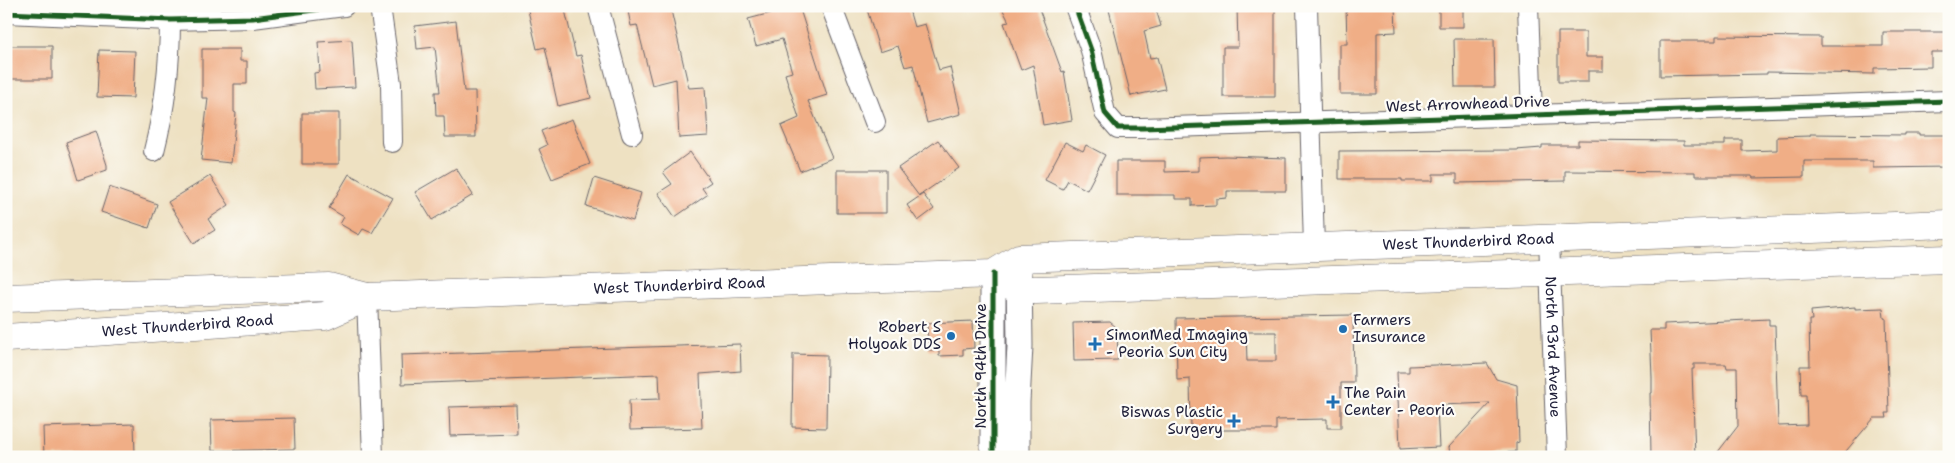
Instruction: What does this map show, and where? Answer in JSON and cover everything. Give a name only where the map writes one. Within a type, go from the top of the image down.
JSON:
[{"type":"main road","name":"West Thunderbird Road","points":[[6,298],[330,287],[367,297],[993,274],[1019,258],[1949,224]]},
{"type":"main road","points":[[1196,283],[1237,268],[1306,260],[1314,254],[1314,246]]},
{"type":"main road","points":[[993,274],[1019,290],[1196,283],[1550,274],[1949,259]]},
{"type":"main road","name":"West Thunderbird Road","points":[[6,338],[325,316],[367,297]]},
{"type":"street","points":[[7,6],[6,13],[170,20],[253,18],[344,6]]},
{"type":"street","points":[[380,6],[391,84],[392,142]]},
{"type":"street","points":[[598,6],[632,134]]},
{"type":"street","points":[[831,6],[875,122]]},
{"type":"street","name":"West Arrowhead Drive","points":[[1075,6],[1091,50],[1105,113],[1118,128],[1949,101]]},
{"type":"street","points":[[1306,6],[1314,246]]},
{"type":"street","points":[[1528,6],[1532,115]]},
{"type":"street","points":[[154,151],[168,82],[170,20]]},
{"type":"street","name":"North 93rd Avenue","points":[[1549,238],[1557,457]]},
{"type":"street","name":"North 94th Drive","points":[[993,457],[1020,346],[1019,258]]},
{"type":"street","name":"North 94th Drive","points":[[993,274],[1005,402],[1017,457]]},
{"type":"street","points":[[367,297],[373,457]]},
{"type":"building","points":[[527,6],[564,6],[576,56],[581,55],[591,98],[558,106],[545,47],[537,49]]},
{"type":"building","points":[[627,6],[670,6],[689,88],[705,87],[708,136],[679,138],[676,79],[652,85],[637,25],[631,26]]},
{"type":"building","points":[[769,6],[799,6],[827,95],[808,101],[832,158],[800,171],[781,126],[799,118],[785,74],[792,72],[782,39],[756,46],[748,19],[771,13]]},
{"type":"building","points":[[866,6],[908,6],[914,27],[925,24],[939,70],[950,67],[961,114],[927,123],[913,65],[905,67],[898,46],[880,52]]},
{"type":"building","points":[[1001,6],[1038,6],[1062,72],[1064,71],[1072,120],[1043,125],[1033,65],[1021,70],[1004,23],[1009,22]]},
{"type":"building","points":[[1108,6],[1135,6],[1136,10],[1155,6],[1161,26],[1144,31],[1150,58],[1157,57],[1165,89],[1131,96]]},
{"type":"building","points":[[1237,6],[1275,6],[1275,97],[1223,97],[1223,47],[1238,47]]},
{"type":"building","points":[[1346,6],[1395,6],[1396,32],[1377,33],[1377,94],[1340,94],[1340,44],[1347,44]]},
{"type":"building","points":[[1439,6],[1463,6],[1463,27],[1439,27]]},
{"type":"building","points":[[456,21],[464,91],[475,91],[476,137],[445,137],[444,116],[436,116],[435,92],[440,92],[435,47],[417,49],[415,26]]},
{"type":"building","points":[[1558,32],[1586,32],[1586,57],[1603,57],[1603,71],[1588,71],[1588,82],[1558,82]]},
{"type":"building","points":[[1883,32],[1949,32],[1949,52],[1931,52],[1931,67],[1874,68],[1874,74],[1767,72],[1767,74],[1660,76],[1660,41],[1716,41],[1716,36],[1821,37],[1821,46],[1883,46]]},
{"type":"building","points":[[1454,39],[1494,39],[1495,87],[1455,87]]},
{"type":"building","points":[[352,40],[355,87],[315,89],[314,73],[320,72],[318,42]]},
{"type":"building","points":[[7,46],[52,46],[52,79],[7,79]]},
{"type":"building","points":[[202,49],[240,49],[240,61],[247,61],[247,84],[234,84],[234,112],[236,113],[231,163],[201,160],[208,98],[202,98]]},
{"type":"building","points":[[99,50],[135,51],[133,98],[97,97]]},
{"type":"building","points":[[302,113],[339,113],[339,164],[302,164]]},
{"type":"building","points":[[572,119],[590,164],[552,179],[539,149],[547,145],[541,131]]},
{"type":"building","points":[[96,131],[107,170],[78,180],[66,142]]},
{"type":"building","points":[[1905,133],[1949,135],[1949,167],[1873,168],[1873,161],[1804,161],[1804,177],[1753,178],[1752,176],[1695,176],[1695,172],[1565,171],[1565,181],[1457,183],[1457,174],[1433,174],[1433,181],[1339,179],[1339,151],[1516,150],[1542,148],[1542,145],[1578,145],[1578,140],[1684,141],[1684,145],[1725,145],[1725,140],[1742,140],[1742,151],[1777,150],[1777,137],[1810,136],[1810,134],[1905,135]]},
{"type":"building","points":[[938,140],[959,168],[919,196],[898,168]]},
{"type":"building","points":[[1065,142],[1083,151],[1086,145],[1105,155],[1087,190],[1068,180],[1063,189],[1045,180]]},
{"type":"building","points":[[690,152],[711,182],[702,188],[707,195],[675,217],[658,193],[672,184],[663,172]]},
{"type":"building","points":[[1199,157],[1286,158],[1286,191],[1227,191],[1227,198],[1216,199],[1216,205],[1192,206],[1192,199],[1175,199],[1175,195],[1116,195],[1116,161],[1165,161],[1165,172],[1199,171]]},
{"type":"building","points":[[456,168],[473,195],[432,220],[415,192]]},
{"type":"building","points":[[837,170],[886,170],[886,213],[837,213]]},
{"type":"building","points":[[349,174],[393,198],[372,233],[363,229],[359,235],[340,224],[344,217],[329,208]]},
{"type":"building","points":[[210,176],[229,205],[208,219],[215,230],[194,243],[168,202]]},
{"type":"building","points":[[594,178],[641,193],[633,221],[586,206]]},
{"type":"building","points":[[109,187],[157,204],[149,228],[101,212]]},
{"type":"building","points":[[923,194],[934,209],[918,221],[907,205]]},
{"type":"building","points":[[1855,307],[1855,309],[1883,308],[1884,318],[1886,318],[1889,413],[1886,413],[1887,418],[1874,418],[1841,457],[1714,457],[1738,426],[1737,368],[1727,368],[1726,364],[1694,364],[1694,369],[1692,369],[1695,457],[1651,457],[1650,393],[1652,393],[1652,377],[1650,330],[1664,330],[1664,324],[1769,319],[1769,325],[1775,325],[1778,426],[1807,425],[1806,395],[1801,395],[1800,366],[1810,366],[1809,320],[1812,320],[1811,311]]},
{"type":"building","points":[[1353,315],[1354,383],[1341,383],[1341,428],[1327,428],[1327,419],[1276,420],[1276,430],[1191,430],[1190,379],[1177,380],[1176,318]],"holes":[[[1246,332],[1276,332],[1276,361],[1247,361]]]},
{"type":"building","name":"Robert S Holyoak DDS","points":[[973,321],[974,348],[963,349],[963,355],[939,356],[939,350],[928,350],[927,323]]},
{"type":"building","name":"SimonMed Imaging - Peoria Sun City","points":[[1110,322],[1117,328],[1118,360],[1074,361],[1073,323]]},
{"type":"building","points":[[740,344],[741,371],[700,374],[702,428],[630,430],[629,400],[660,399],[659,374],[402,384],[401,355]]},
{"type":"building","points":[[793,354],[827,355],[826,428],[792,427]]},
{"type":"building","points":[[1487,363],[1496,379],[1517,385],[1519,442],[1516,443],[1516,452],[1450,455],[1449,447],[1490,403],[1441,405],[1442,408],[1437,408],[1439,447],[1400,449],[1397,372],[1409,372],[1409,366]]},
{"type":"building","points":[[516,405],[517,434],[450,436],[449,407]]},
{"type":"building","points":[[294,418],[295,449],[212,451],[211,420]]},
{"type":"building","points":[[134,424],[135,454],[44,457],[43,427]]},
{"type":"cycle path","points":[[6,13],[170,20],[253,18],[344,6]]},
{"type":"cycle path","points":[[1075,6],[1091,50],[1105,113],[1118,128],[1949,101]]},
{"type":"cycle path","points":[[993,274],[993,457]]},
{"type":"place","name":"Farmers Insurance","points":[[1343,329]]},
{"type":"place","name":"Robert S Holyoak DDS","points":[[951,336]]},
{"type":"place","name":"SimonMed Imaging - Peoria Sun City","points":[[1095,344]]},
{"type":"place","name":"The Pain Center - Peoria","points":[[1333,402]]},
{"type":"place","name":"Biswas Plastic Surgery","points":[[1234,421]]}]
